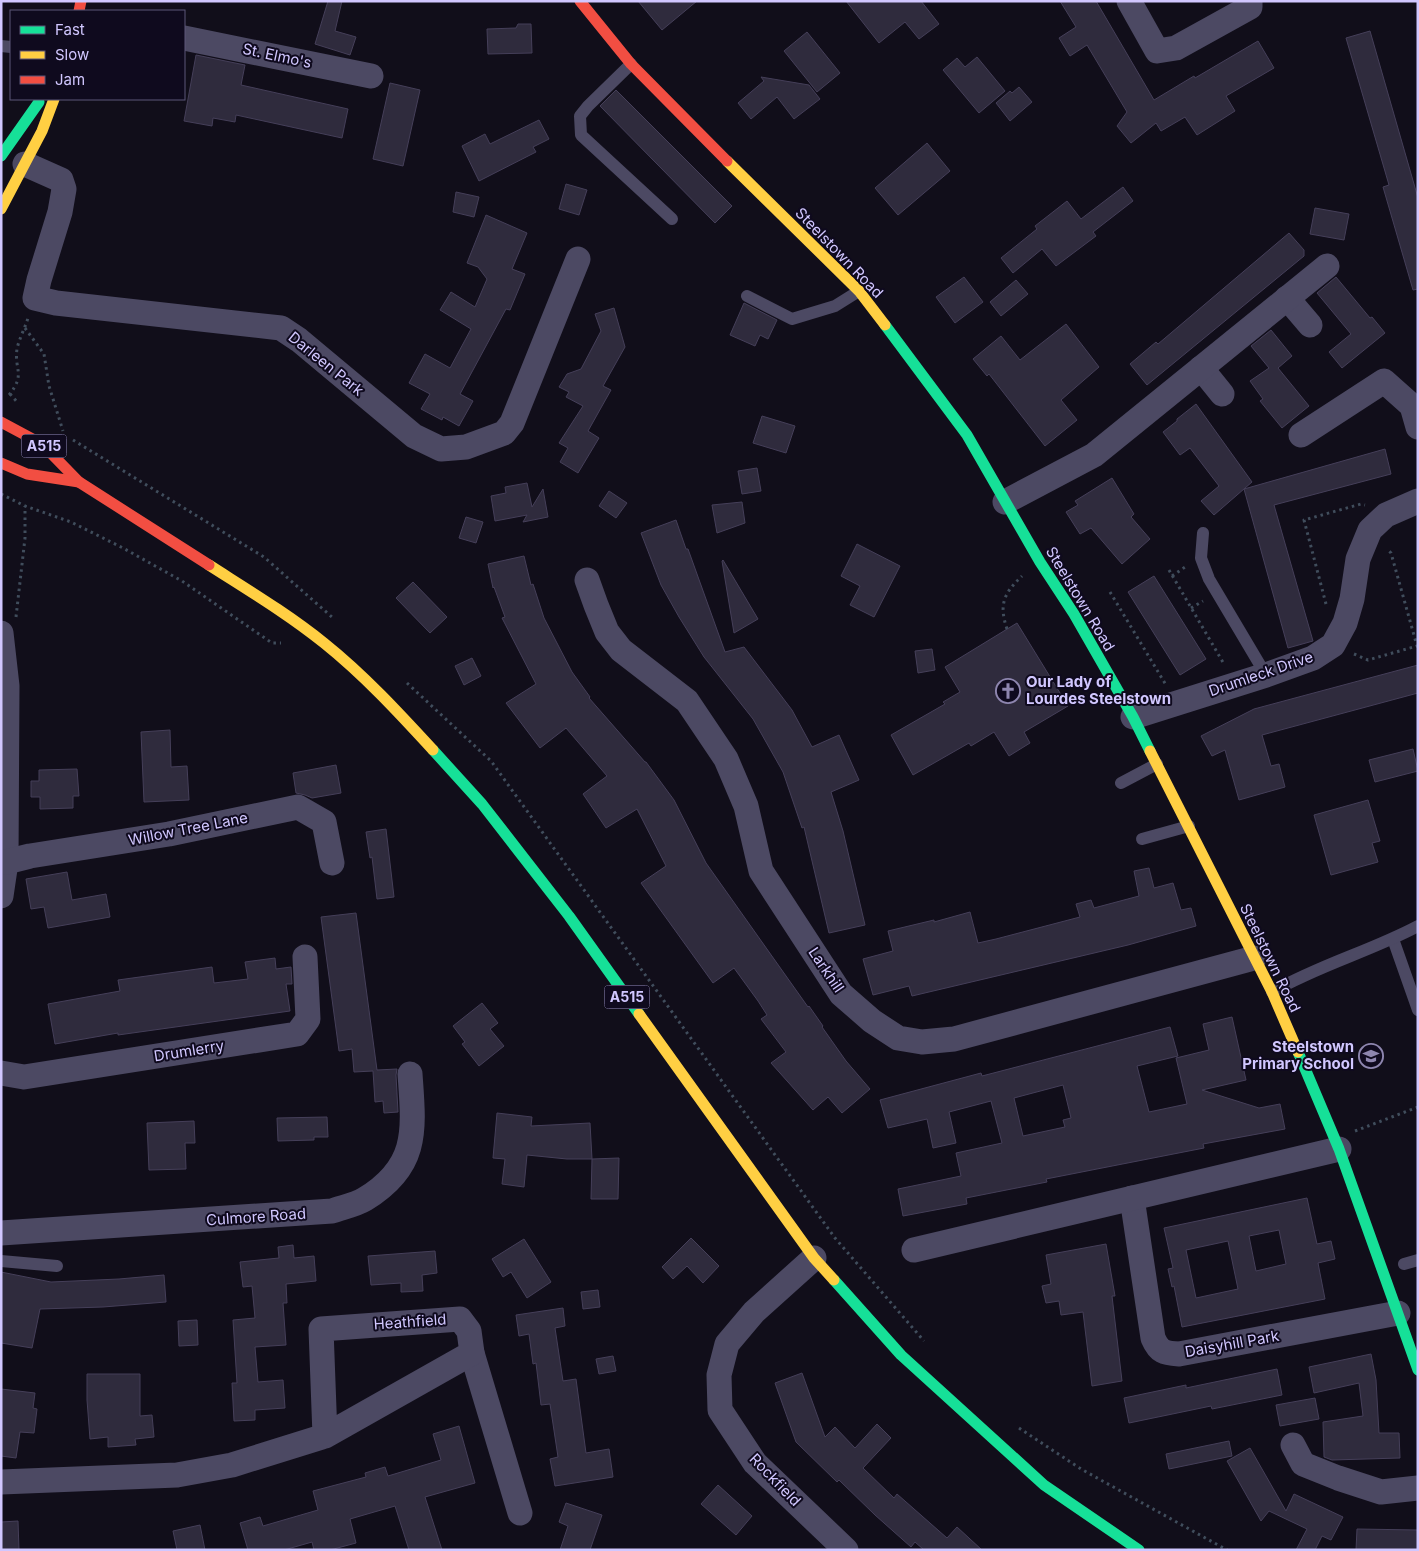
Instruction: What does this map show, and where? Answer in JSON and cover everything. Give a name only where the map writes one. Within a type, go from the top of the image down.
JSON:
[{"type":"main road","name":"Steelstown Road","points":[[587,4],[631,64],[859,292],[967,436],[1040,562],[1074,614],[1133,717],[1272,992],[1336,1144],[1418,1370]]},
{"type":"main road","points":[[1,156],[41,100]]},
{"type":"main road","points":[[1,209],[42,132],[54,100]]},
{"type":"main road","name":"A515","points":[[1,422],[42,444],[79,482],[264,600],[324,643],[388,701],[482,804],[569,916],[814,1258],[901,1355],[1037,1478],[1139,1550]]},
{"type":"main road","name":"A515","points":[[1,463],[27,474],[79,482]]},
{"type":"street","points":[[1129,1],[1157,51],[1176,48],[1250,7],[1250,1]]},
{"type":"street","name":"St. Elmo's","points":[[185,38],[371,76]]},
{"type":"street","points":[[25,164],[60,180],[64,189],[60,212],[35,298]]},
{"type":"street","name":"Darleen Park","points":[[35,298],[281,328],[299,340],[414,436],[441,449],[466,447],[504,433],[512,423],[578,259]]},
{"type":"street","points":[[1005,502],[1094,455],[1326,266]]},
{"type":"street","points":[[1287,298],[1310,326]]},
{"type":"street","points":[[1201,368],[1222,394]]},
{"type":"street","points":[[1302,435],[1384,381],[1412,406],[1418,427]]},
{"type":"street","name":"Drumleck Drive","points":[[1133,717],[1313,658],[1333,645],[1345,623],[1352,599],[1358,559],[1370,530],[1386,515],[1418,501]]},
{"type":"street","name":"Larkhill","points":[[588,580],[596,605],[608,632],[617,644],[687,701],[726,759],[746,806],[761,871],[841,994],[872,1021],[898,1038],[922,1042],[954,1039],[1254,958]]},
{"type":"street","points":[[1,896],[6,862],[8,629]]},
{"type":"street","name":"Willow Tree Lane","points":[[6,862],[30,856],[169,834],[298,807],[324,822],[332,863]]},
{"type":"street","name":"Drumlerry","points":[[1,1073],[24,1077],[297,1034],[308,1019],[305,957]]},
{"type":"street","name":"Culmore Road","points":[[1,1233],[332,1211],[364,1200],[388,1182],[405,1161],[412,1138],[413,1108],[410,1074]]},
{"type":"street","points":[[914,1250],[1132,1198],[1336,1144]]},
{"type":"street","name":"Daisyhill Park","points":[[1132,1198],[1153,1338],[1157,1347],[1166,1354],[1179,1354],[1398,1313]]},
{"type":"street","name":"Rockfield","points":[[814,1258],[754,1312],[727,1344],[719,1375],[720,1410],[755,1463],[846,1550]]},
{"type":"street","name":"Heathfield","points":[[325,1436],[321,1329],[460,1319],[469,1331],[472,1353]]},
{"type":"street","points":[[1,1482],[177,1475],[232,1465],[325,1436],[472,1353],[520,1513]]},
{"type":"street","points":[[1293,1445],[1303,1464],[1338,1478],[1381,1492],[1418,1488]]},
{"type":"lane","points":[[631,64],[580,116],[581,135],[672,219]]},
{"type":"lane","points":[[747,296],[792,320],[835,306],[859,292]]},
{"type":"lane","points":[[1204,533],[1201,558],[1209,579],[1266,674]]},
{"type":"lane","points":[[1121,783],[1157,764]]},
{"type":"lane","points":[[1142,839],[1189,826]]},
{"type":"lane","points":[[1272,992],[1293,980],[1393,939],[1418,926]]},
{"type":"lane","points":[[1393,939],[1418,1010]]},
{"type":"lane","points":[[1404,1264],[1418,1260]]},
{"type":"lane","points":[[1,1261],[57,1266]]},
{"type":"path","points":[[10,394],[17,385],[19,372],[17,349],[35,298]]},
{"type":"path","points":[[25,327],[44,354],[49,386],[64,434]]},
{"type":"path","points":[[1,494],[25,506],[71,522],[123,548],[182,581],[272,643],[289,643]]},
{"type":"path","points":[[1345,623],[1327,606],[1304,520],[1361,504],[1393,511]]},
{"type":"path","points":[[8,629],[25,538],[25,506]]},
{"type":"path","points":[[1333,645],[1368,660],[1417,646],[1391,553],[1370,530]]},
{"type":"path","points":[[1168,570],[1235,684]]},
{"type":"path","points":[[1007,630],[1002,615],[1003,600],[1020,577]]},
{"type":"path","points":[[1110,592],[1177,702]]},
{"type":"path","points":[[1336,1144],[1418,1107]]},
{"type":"building","points":[[328,1],[342,1],[335,31],[356,37],[350,55],[315,44]]},
{"type":"building","points":[[638,1],[697,1],[662,30]]},
{"type":"building","points":[[846,1],[921,1],[939,24],[919,39],[905,22],[879,43]]},
{"type":"building","points":[[1060,1],[1096,1],[1154,100],[1258,41],[1274,68],[1226,96],[1235,111],[1197,135],[1185,117],[1161,131],[1156,123],[1131,143],[1117,126],[1127,112],[1087,45],[1070,56],[1059,38],[1076,27]]},
{"type":"building","points":[[518,24],[531,24],[532,53],[488,54],[487,29],[516,28]]},
{"type":"building","points":[[1370,31],[1418,198],[1418,289],[1413,290],[1383,187],[1389,185],[1346,38]]},
{"type":"building","points":[[807,32],[840,73],[817,92],[784,51]]},
{"type":"building","points":[[196,55],[245,65],[241,85],[348,109],[342,138],[236,115],[235,122],[213,118],[212,126],[184,121]]},
{"type":"building","points":[[977,57],[1005,91],[979,113],[943,70],[957,58],[965,67]]},
{"type":"building","points":[[761,77],[809,85],[820,99],[794,119],[777,97],[751,119],[738,103],[764,81]]},
{"type":"building","points":[[390,83],[420,90],[403,166],[373,159]]},
{"type":"building","points":[[1019,87],[1032,102],[1010,121],[996,103],[1010,91],[1012,93]]},
{"type":"building","points":[[616,90],[732,206],[715,223],[600,106]]},
{"type":"building","points":[[539,120],[549,139],[533,147],[536,152],[479,181],[462,146],[485,134],[490,144]]},
{"type":"building","points":[[927,143],[950,171],[898,215],[875,188]]},
{"type":"building","points":[[566,184],[587,190],[579,215],[559,209]]},
{"type":"building","points":[[1123,187],[1133,201],[1093,232],[1096,236],[1056,266],[1042,249],[1013,273],[1001,258],[1037,229],[1035,226],[1067,201],[1081,219]]},
{"type":"building","points":[[456,192],[479,197],[474,217],[453,212]]},
{"type":"building","points":[[1315,208],[1349,214],[1344,240],[1310,234]]},
{"type":"building","points":[[486,215],[527,233],[512,269],[525,274],[510,310],[506,309],[460,394],[473,401],[459,426],[443,417],[442,420],[421,409],[430,394],[409,383],[425,354],[450,368],[471,329],[440,310],[451,292],[475,307],[487,279],[478,267],[467,263]]},
{"type":"building","points":[[1289,233],[1304,250],[1304,256],[1147,385],[1130,364],[1156,342],[1158,344]]},
{"type":"building","points":[[964,277],[983,302],[955,323],[936,297]]},
{"type":"building","points":[[1336,277],[1385,333],[1342,368],[1329,352],[1351,334],[1317,293]]},
{"type":"building","points":[[1016,280],[1028,294],[1001,316],[990,302]]},
{"type":"building","points":[[744,303],[777,320],[768,339],[760,335],[755,346],[730,335]]},
{"type":"building","points":[[614,308],[625,347],[603,386],[611,390],[588,431],[599,438],[578,473],[560,462],[568,448],[559,443],[583,406],[566,397],[569,392],[559,387],[567,374],[581,369],[601,331],[595,314]]},
{"type":"building","points":[[1066,324],[1099,367],[1061,400],[1077,420],[1045,446],[989,374],[987,376],[973,359],[1001,336],[1020,360]]},
{"type":"building","points":[[1271,330],[1292,356],[1278,368],[1309,406],[1282,428],[1260,401],[1263,399],[1250,381],[1269,368],[1251,346]]},
{"type":"building","points":[[1196,404],[1252,482],[1214,515],[1201,501],[1219,486],[1190,448],[1180,455],[1163,432]]},
{"type":"building","points":[[762,416],[795,426],[786,453],[753,443]]},
{"type":"building","points":[[1385,449],[1391,474],[1274,505],[1313,641],[1288,648],[1244,489]]},
{"type":"building","points":[[757,468],[761,491],[742,494],[738,471]]},
{"type":"building","points":[[1112,478],[1134,514],[1131,517],[1150,539],[1122,564],[1091,528],[1080,534],[1066,512],[1078,505],[1075,501]]},
{"type":"building","points":[[527,483],[532,507],[543,489],[548,517],[523,522],[527,515],[495,521],[491,496],[506,493],[505,487]]},
{"type":"building","points":[[609,491],[627,503],[616,518],[599,506]]},
{"type":"building","points":[[742,502],[745,523],[717,533],[712,505]]},
{"type":"building","points":[[466,517],[483,522],[476,543],[459,538]]},
{"type":"building","points":[[676,520],[725,652],[744,647],[792,710],[812,747],[839,735],[859,780],[831,792],[843,831],[865,925],[829,933],[804,827],[802,828],[783,772],[753,719],[704,657],[661,585],[641,533]]},
{"type":"building","points":[[857,544],[900,566],[874,617],[850,605],[860,586],[841,576]]},
{"type":"building","points":[[524,556],[531,585],[533,584],[544,618],[572,672],[589,698],[646,762],[674,800],[706,863],[809,1006],[846,1061],[870,1089],[842,1113],[828,1097],[813,1110],[771,1063],[786,1052],[761,1019],[767,1015],[758,1001],[734,968],[713,983],[641,883],[666,866],[637,809],[606,828],[583,794],[607,776],[566,728],[540,748],[506,703],[536,684],[502,618],[505,617],[493,588],[488,564]]},
{"type":"building","points":[[722,561],[758,619],[734,633]]},
{"type":"building","points":[[1154,576],[1206,659],[1180,675],[1128,592]]},
{"type":"building","points":[[413,582],[447,617],[430,633],[396,598]]},
{"type":"building","name":"Our Lady of Lourdes Steelstown","points":[[1017,623],[1068,706],[1024,732],[1030,743],[1009,756],[994,732],[971,746],[969,743],[913,775],[891,735],[945,704],[943,702],[960,692],[945,667]]},
{"type":"building","points":[[932,649],[935,670],[918,673],[915,651]]},
{"type":"building","points":[[472,658],[481,676],[464,685],[455,666]]},
{"type":"building","points":[[1418,665],[1418,693],[1262,735],[1271,766],[1279,764],[1285,787],[1239,800],[1225,750],[1212,756],[1201,736],[1254,709]]},
{"type":"building","points":[[170,730],[171,767],[187,766],[189,800],[144,802],[141,732]]},
{"type":"building","points":[[1413,749],[1418,771],[1375,782],[1369,760]]},
{"type":"building","points":[[336,765],[341,793],[312,798],[296,793],[293,773]]},
{"type":"building","points":[[77,769],[79,796],[73,796],[73,808],[40,809],[40,797],[31,797],[31,781],[39,781],[39,770]]},
{"type":"building","points":[[1368,800],[1380,841],[1372,843],[1378,862],[1331,875],[1314,815]]},
{"type":"building","points":[[386,829],[394,897],[377,899],[372,857],[370,858],[366,832]]},
{"type":"building","points":[[1149,868],[1154,888],[1173,883],[1181,910],[1191,908],[1196,926],[1128,945],[912,996],[909,986],[873,995],[863,959],[893,951],[888,931],[934,920],[934,922],[970,912],[978,943],[996,939],[1080,917],[1076,904],[1091,900],[1094,908],[1139,896],[1134,871]]},
{"type":"building","points":[[67,872],[72,900],[106,894],[110,917],[48,928],[44,907],[31,909],[26,879]]},
{"type":"building","points":[[356,913],[377,1070],[397,1069],[398,1112],[384,1113],[383,1101],[375,1102],[373,1071],[354,1072],[352,1049],[339,1051],[321,917]]},
{"type":"building","points":[[275,958],[276,969],[291,967],[292,984],[286,984],[290,1011],[118,1035],[118,1033],[55,1044],[48,1004],[120,991],[118,980],[212,967],[214,983],[248,979],[245,962]]},
{"type":"building","points":[[482,1003],[498,1023],[490,1029],[504,1046],[479,1066],[462,1044],[465,1042],[453,1026]]},
{"type":"building","points":[[1232,1017],[1246,1080],[1202,1090],[1259,1108],[1280,1104],[1285,1129],[1203,1144],[1204,1148],[1046,1179],[1047,1182],[966,1198],[967,1204],[903,1216],[898,1189],[961,1176],[956,1153],[1002,1143],[991,1101],[949,1112],[956,1143],[933,1148],[927,1119],[888,1128],[880,1100],[981,1073],[982,1076],[1170,1027],[1178,1056],[1137,1066],[1149,1112],[1187,1104],[1176,1058],[1209,1050],[1203,1024]],"holes":[[[1063,1085],[1071,1118],[1063,1120],[1065,1127],[1023,1136],[1014,1098]]]},
{"type":"building","points":[[497,1113],[532,1117],[531,1126],[590,1123],[592,1159],[567,1159],[527,1155],[524,1187],[502,1184],[505,1159],[493,1158]]},
{"type":"building","points":[[327,1117],[328,1137],[314,1137],[314,1140],[278,1141],[277,1118]]},
{"type":"building","points":[[194,1121],[195,1143],[185,1143],[186,1169],[149,1170],[147,1123]]},
{"type":"building","points":[[619,1158],[618,1199],[591,1199],[592,1159]]},
{"type":"building","points":[[1307,1198],[1317,1244],[1331,1241],[1335,1259],[1318,1263],[1325,1299],[1182,1327],[1174,1286],[1172,1287],[1168,1269],[1173,1268],[1164,1228]],"holes":[[[1279,1230],[1286,1264],[1256,1271],[1249,1236]],[[1228,1241],[1238,1289],[1196,1298],[1186,1250]]]},
{"type":"building","points":[[691,1238],[719,1266],[703,1283],[687,1266],[673,1279],[662,1267]]},
{"type":"building","points":[[524,1239],[551,1282],[527,1298],[511,1272],[503,1277],[492,1259]]},
{"type":"building","points":[[1106,1244],[1115,1296],[1112,1296],[1122,1381],[1092,1386],[1083,1312],[1061,1315],[1059,1301],[1046,1303],[1042,1286],[1051,1284],[1046,1255]]},
{"type":"building","points":[[293,1245],[294,1258],[314,1256],[316,1281],[286,1284],[287,1303],[283,1303],[286,1345],[255,1347],[258,1382],[283,1380],[285,1408],[255,1410],[255,1420],[234,1421],[232,1383],[237,1383],[233,1320],[255,1318],[252,1286],[243,1287],[240,1262],[279,1258],[278,1247]]},
{"type":"building","points":[[435,1251],[437,1273],[422,1275],[423,1291],[401,1292],[401,1283],[371,1285],[368,1256]]},
{"type":"building","points":[[1,1272],[51,1282],[164,1275],[166,1302],[40,1309],[32,1348],[1,1343]]},
{"type":"building","points":[[598,1290],[600,1307],[583,1309],[581,1292]]},
{"type":"building","points":[[563,1308],[565,1326],[555,1328],[563,1381],[576,1379],[586,1453],[609,1449],[613,1477],[555,1486],[550,1459],[558,1457],[550,1404],[541,1405],[536,1363],[533,1364],[529,1334],[519,1336],[516,1315]]},
{"type":"building","points":[[197,1320],[198,1345],[179,1346],[178,1321]]},
{"type":"building","points":[[1371,1354],[1376,1380],[1379,1433],[1399,1433],[1400,1458],[1332,1460],[1324,1457],[1323,1422],[1363,1416],[1359,1383],[1314,1393],[1309,1367]]},
{"type":"building","points":[[613,1356],[616,1371],[599,1374],[596,1359]]},
{"type":"building","points":[[1277,1369],[1282,1395],[1212,1409],[1211,1406],[1129,1423],[1124,1398],[1186,1385],[1186,1388]]},
{"type":"building","points":[[802,1373],[825,1437],[835,1427],[855,1448],[877,1424],[891,1438],[863,1468],[894,1498],[897,1494],[947,1538],[957,1527],[982,1550],[924,1550],[915,1542],[911,1547],[839,1480],[837,1482],[796,1442],[775,1383]]},
{"type":"building","points":[[87,1374],[140,1374],[140,1416],[152,1415],[154,1437],[135,1439],[136,1445],[108,1447],[108,1437],[90,1439]]},
{"type":"building","points":[[1,1389],[35,1393],[33,1408],[37,1409],[34,1433],[20,1432],[16,1458],[1,1456]]},
{"type":"building","points":[[1315,1398],[1319,1419],[1280,1426],[1276,1405]]},
{"type":"building","points":[[459,1426],[475,1483],[425,1497],[442,1550],[409,1550],[395,1506],[350,1519],[356,1543],[330,1550],[314,1550],[312,1542],[284,1550],[248,1550],[240,1523],[260,1517],[263,1526],[318,1510],[313,1491],[366,1477],[365,1473],[385,1467],[388,1476],[441,1460],[433,1434]]},
{"type":"building","points":[[1229,1441],[1232,1456],[1169,1469],[1166,1454]]},
{"type":"building","points":[[1250,1448],[1286,1511],[1294,1494],[1343,1517],[1331,1540],[1322,1536],[1315,1550],[1296,1550],[1307,1529],[1269,1511],[1261,1521],[1227,1461]]},
{"type":"building","points":[[718,1485],[752,1516],[736,1535],[701,1504]]},
{"type":"building","points":[[566,1503],[602,1515],[590,1550],[560,1550],[568,1526],[559,1522]]},
{"type":"building","points":[[18,1521],[19,1550],[1,1550],[1,1522]]},
{"type":"building","points":[[200,1525],[205,1550],[177,1550],[173,1531]]},
{"type":"building","points":[[1357,1529],[1418,1530],[1418,1550],[1356,1550]]},
{"type":"traffic: fast","points":[[1,156],[39,102]]},
{"type":"traffic: fast","points":[[885,325],[967,435],[1040,562],[1074,614],[1133,717],[1150,751]]},
{"type":"traffic: fast","points":[[433,750],[482,804],[569,916],[639,1014]]},
{"type":"traffic: fast","points":[[1298,1052],[1339,1149],[1418,1370]]},
{"type":"traffic: fast","points":[[834,1280],[901,1355],[1044,1485],[1139,1550]]},
{"type":"traffic: slow","points":[[1,209],[42,131],[54,100]]},
{"type":"traffic: slow","points":[[727,161],[859,291],[885,325]]},
{"type":"traffic: slow","points":[[209,565],[282,612],[339,655],[394,708],[433,750]]},
{"type":"traffic: slow","points":[[1150,751],[1272,992],[1298,1052]]},
{"type":"traffic: slow","points":[[639,1014],[814,1258],[834,1280]]},
{"type":"traffic: jam","points":[[79,10],[81,1]]},
{"type":"traffic: jam","points":[[580,1],[631,64],[727,161]]},
{"type":"traffic: jam","points":[[1,422],[42,444],[79,482],[209,565]]},
{"type":"traffic: jam","points":[[1,463],[27,474],[79,482]]},
{"type":"place","name":"Our Lady of Lourdes Steelstown","points":[[1008,691]]},
{"type":"place","name":"Steelstown Primary School","points":[[1371,1056]]}]
